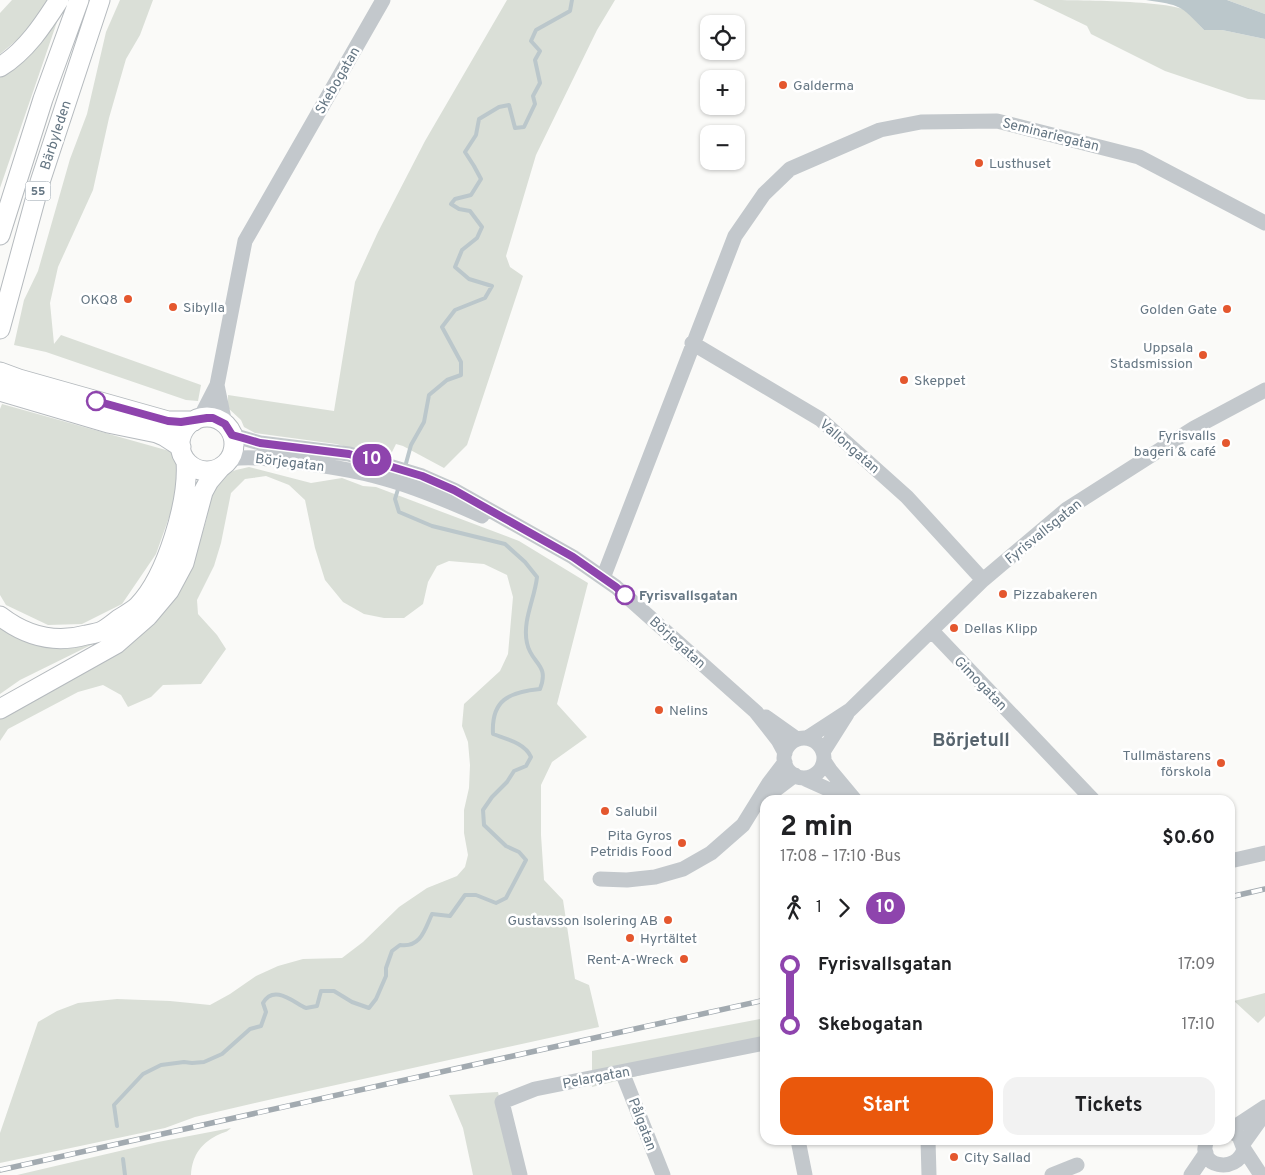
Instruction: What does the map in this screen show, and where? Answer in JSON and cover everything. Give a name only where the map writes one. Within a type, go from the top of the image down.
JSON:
[{"type":"main road","points":[[0,67],[37,32],[60,0]]},
{"type":"main road","name":"Bärbyleden","points":[[0,235],[44,99],[79,0]]},
{"type":"main road","name":"Bärbyleden","points":[[1,324],[40,182],[100,0]]},
{"type":"main road","points":[[0,372],[168,421],[213,418],[229,429],[233,450],[225,463],[209,481],[203,492],[184,563],[169,592],[148,616],[116,644],[0,709]]},
{"type":"main road","points":[[0,391],[108,423],[157,433],[164,436],[199,469],[214,470],[225,463]]},
{"type":"main road","points":[[0,616],[12,626],[55,640],[77,638],[102,631],[138,606],[162,572],[176,530],[186,493],[184,432],[197,420]]},
{"type":"street","name":"Skebogatan","points":[[197,420],[217,385],[245,240],[383,0]]},
{"type":"street","name":"Seminariegatan","points":[[603,578],[692,343],[735,236],[750,213],[790,169],[880,130],[921,122],[996,120],[1139,157],[1265,223]]},
{"type":"street","name":"Vallongatan","points":[[692,343],[820,419],[907,497],[983,580]]},
{"type":"street","name":"Skebogatan","points":[[217,385],[229,429]]},
{"type":"street","name":"Fyrisvallsgatan","points":[[802,739],[850,710],[983,580],[1078,501],[1194,428],[1265,390]]},
{"type":"street","name":"Börjegatan","points":[[229,429],[260,443],[349,454],[388,472],[419,483],[460,506],[573,557],[616,587],[756,712],[774,734],[785,758]]},
{"type":"street","name":"Börjegatan","points":[[225,463],[259,458],[388,472]]},
{"type":"street","name":"Gimogatan","points":[[932,631],[1088,795]]},
{"type":"street","name":"Fyrisvallsgatan","points":[[824,757],[850,710]]},
{"type":"street","name":"Börjegatan","points":[[756,712],[802,739]]},
{"type":"street","points":[[762,795],[785,758],[789,746],[802,739],[816,742],[830,770],[851,795]]},
{"type":"street","points":[[769,795],[799,776],[811,777],[818,772],[824,757]]},
{"type":"street","points":[[785,758],[788,770],[837,795]]},
{"type":"street","points":[[600,879],[627,880],[655,877],[684,869],[711,853],[743,825],[760,799]]},
{"type":"street","points":[[1235,860],[1265,853]]},
{"type":"street","name":"Pelargatan","points":[[520,1175],[502,1102],[534,1089],[760,1044]]},
{"type":"street","name":"Pålgatan","points":[[622,1072],[663,1175]]},
{"type":"street","points":[[1235,1127],[1265,1107]]},
{"type":"street","points":[[1205,1145],[1211,1164],[1226,1171],[1239,1162],[1243,1146],[1265,1114]]},
{"type":"street","points":[[1235,1133],[1239,1136],[1260,1175]]},
{"type":"street","points":[[799,1145],[805,1175]]},
{"type":"street","points":[[928,1145],[929,1175]]},
{"type":"street","points":[[1191,1175],[1205,1145]]},
{"type":"street","points":[[1052,1175],[1076,1165]]},
{"type":"shaded area","points":[[12,0],[48,0],[24,34],[0,54],[0,13]]},
{"type":"shaded area","points":[[120,0],[153,0],[140,35],[126,59],[109,118],[93,190],[58,267],[50,303],[54,344],[61,335],[201,385],[198,401],[186,400],[46,352],[14,345],[24,300],[38,271],[70,159],[87,114],[106,32]]},
{"type":"shaded area","points":[[507,0],[615,0],[597,30],[536,155],[506,256],[510,267],[523,276],[467,445],[444,468],[396,444],[389,458],[336,444],[255,433],[244,427],[241,420],[228,408],[228,395],[334,411],[355,282],[378,232],[425,141]]},
{"type":"shaded area","points":[[1033,0],[1113,1],[1157,4],[1185,10],[1204,30],[1222,30],[1265,39],[1265,100],[1248,99],[1165,71],[1091,34],[1087,26]]},
{"type":"shaded area","points":[[1146,0],[1227,0],[1265,14],[1265,39],[1222,30],[1204,30],[1185,11],[1166,3]]},
{"type":"shaded area","points":[[1227,0],[1265,0],[1265,14]]},
{"type":"shaded area","points":[[58,19],[0,188],[0,76],[43,37]]},
{"type":"shaded area","points":[[2,404],[173,452],[181,465],[178,492],[156,554],[122,604],[82,624],[48,625],[6,605],[0,595],[0,409]]},
{"type":"shaded area","points":[[249,467],[311,483],[342,478],[363,486],[376,487],[519,541],[588,583],[557,704],[587,737],[552,762],[541,785],[541,835],[544,880],[563,900],[575,979],[589,985],[599,1027],[195,1117],[165,1128],[0,1163],[0,1133],[38,1022],[57,1011],[78,1003],[117,999],[210,1005],[256,976],[278,966],[303,959],[342,958],[363,942],[399,907],[427,888],[457,876],[465,867],[468,855],[464,833],[464,810],[469,788],[470,765],[468,742],[462,726],[464,704],[500,671],[508,654],[513,597],[507,575],[484,564],[449,561],[437,566],[428,582],[423,604],[404,618],[384,618],[364,614],[343,602],[325,580],[315,548],[305,500],[289,485],[266,476],[245,479],[231,493],[221,543],[214,566],[197,600],[198,614],[217,635],[226,649],[201,684],[163,685],[151,697],[128,707],[121,695],[103,685],[78,692],[8,729],[0,741],[0,717],[116,650],[194,560],[206,521],[213,486],[218,477]]},
{"type":"shaded area","points":[[0,623],[45,644],[93,644],[20,680],[0,694]]},
{"type":"shaded area","points":[[1265,993],[1265,1016],[1258,1023],[1235,1001]]},
{"type":"shaded area","points":[[760,1019],[760,1046],[592,1087],[592,1051]]},
{"type":"shaded area","points":[[498,1092],[517,1175],[473,1175],[463,1128],[449,1095]]},
{"type":"shaded area","points":[[231,1128],[203,1145],[193,1161],[191,1175],[17,1175],[158,1142]]},
{"type":"waterway","points":[[405,467],[411,445],[424,422],[429,395],[447,380],[461,375],[461,362],[442,327],[455,310],[485,298],[492,286],[469,279],[455,267],[462,250],[477,238],[482,227],[470,211],[459,209],[451,204],[455,199],[471,195],[481,179],[465,152],[476,135],[479,119],[499,107],[509,105],[515,128],[524,127],[535,104],[533,96],[540,83],[535,60],[540,51],[531,41],[536,30],[570,11],[572,0]]},
{"type":"waterway","points":[[117,1126],[114,1105],[143,1074],[161,1065],[204,1062],[222,1054],[250,1029],[261,1026],[266,1012],[263,1003],[273,995],[284,996],[306,1008],[317,1006],[321,991],[334,991],[352,1002],[369,1008],[376,999],[386,976],[386,968],[392,951],[400,945],[413,944],[418,940],[432,914],[450,916],[465,895],[476,895],[496,903],[506,898],[526,860],[519,852],[506,846],[484,825],[483,810],[514,771],[526,766],[531,757],[520,745],[493,734],[493,722],[495,713],[504,700],[519,693],[540,689],[543,674],[539,664],[529,650],[526,635],[527,618],[537,577],[525,562],[505,544],[432,526],[399,512],[395,499],[399,486]]},
{"type":"waterway","points":[[123,1159],[125,1175]]},
{"type":"railway","points":[[1235,896],[1265,889]]},
{"type":"railway","points":[[0,1170],[760,1001]]},
{"type":"bus line","name":"10","points":[[96,401],[168,421],[181,422],[194,421],[200,418],[213,418],[225,424],[232,435],[260,443],[349,454],[422,476],[454,490],[573,557],[625,595]]},
{"type":"place","name":"Galderma","points":[[783,85]]},
{"type":"place","name":"Lusthuset","points":[[979,163]]},
{"type":"place","name":"OKQ8","points":[[128,299]]},
{"type":"place","name":"Sibylla","points":[[173,307]]},
{"type":"place","name":"Golden Gate","points":[[1227,309]]},
{"type":"place","name":"Uppsala Stadsmission","points":[[1203,355]]},
{"type":"place","name":"Skeppet","points":[[904,380]]},
{"type":"place","name":"Fyrisvalls bageri & café","points":[[1226,443]]},
{"type":"place","name":"Pizzabakeren","points":[[1003,594]]},
{"type":"place","name":"Fyrisvallsgatan","points":[[625,595]]},
{"type":"place","name":"Dellas Klipp","points":[[954,628]]},
{"type":"place","name":"Nelins","points":[[659,710]]},
{"type":"place","name":"Tullmästarens förskola","points":[[1221,763]]},
{"type":"place","name":"Salubil","points":[[605,811]]},
{"type":"place","name":"Pita Gyros Petridis Food","points":[[682,843]]},
{"type":"place","name":"Gustavsson Isolering AB","points":[[668,920]]},
{"type":"place","name":"Hyrtältet","points":[[630,938]]},
{"type":"place","name":"Rent-A-Wreck","points":[[684,959]]},
{"type":"place","name":"City Sallad","points":[[954,1157]]},
{"type":"district","name":"Börjetull","points":[[971,739]]}]
